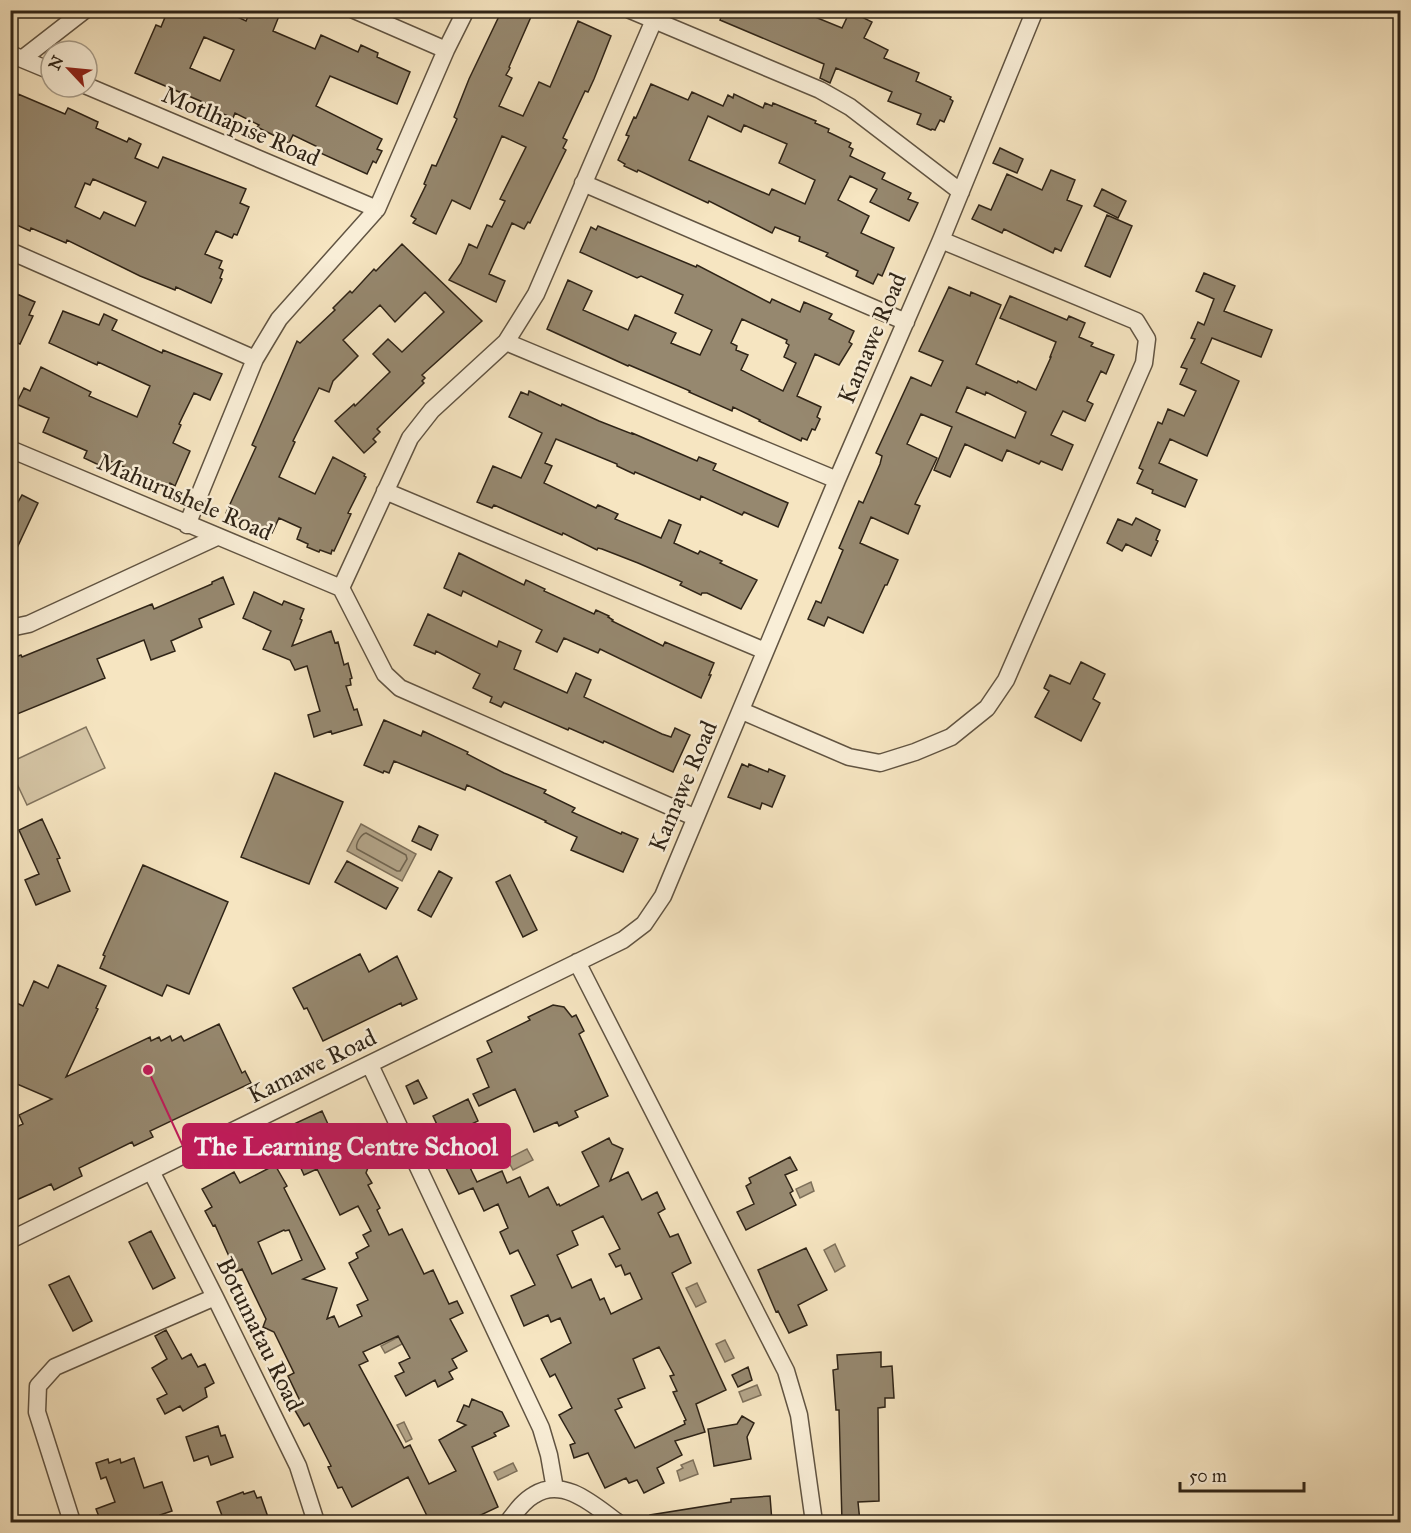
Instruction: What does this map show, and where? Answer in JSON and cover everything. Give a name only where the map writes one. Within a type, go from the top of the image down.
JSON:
[{"type":"street","points":[[16,56],[85,10]]},
{"type":"street","points":[[354,10],[447,50]]},
{"type":"street","points":[[187,525],[255,359],[279,319],[377,209],[466,10]]},
{"type":"street","points":[[630,10],[820,90],[850,107],[961,192]]},
{"type":"street","name":"Kamawe Road","points":[[10,1240],[623,940],[644,924],[663,896],[837,480],[941,240],[1035,10]]},
{"type":"street","points":[[654,20],[536,294],[506,342],[426,417],[410,438],[341,588],[385,674],[400,688],[694,818]]},
{"type":"street","points":[[16,56],[39,66]]},
{"type":"street","name":"Motlhapise Road","points":[[99,92],[377,209]]},
{"type":"street","points":[[583,183],[906,322]]},
{"type":"street","points":[[742,711],[849,757],[880,763],[951,737],[987,708],[1006,680],[1144,363],[1147,339],[1136,321],[941,240]]},
{"type":"street","points":[[10,250],[255,359]]},
{"type":"street","points":[[506,342],[837,480]]},
{"type":"street","name":"Mahurushele Road","points":[[10,449],[341,588]]},
{"type":"street","points":[[385,491],[765,651]]},
{"type":"street","points":[[10,628],[29,624],[217,537]]},
{"type":"street","points":[[578,962],[786,1371],[799,1415],[814,1522]]},
{"type":"street","points":[[370,1065],[541,1428],[555,1489]]},
{"type":"street","name":"Botumatau Road","points":[[151,1171],[298,1466],[316,1522]]},
{"type":"street","points":[[72,1522],[37,1412],[38,1386],[54,1367],[215,1297]]},
{"type":"street","points":[[508,1522],[535,1494],[555,1489],[568,1491],[585,1498],[617,1522]]},
{"type":"shaded area","points":[[86,727],[105,768],[27,805],[11,771],[11,762]]},
{"type":"water","points":[[361,824],[416,854],[402,881],[347,851]]},
{"type":"water","points":[[527,1149],[533,1160],[513,1170],[507,1159]]},
{"type":"water","points":[[811,1182],[814,1191],[800,1198],[796,1189]]},
{"type":"water","points":[[835,1244],[845,1266],[835,1272],[824,1250]]},
{"type":"water","points":[[697,1283],[706,1302],[696,1307],[686,1288]]},
{"type":"water","points":[[400,1336],[404,1343],[385,1353],[381,1346]]},
{"type":"water","points":[[725,1340],[734,1358],[725,1362],[716,1344]]},
{"type":"water","points":[[757,1385],[761,1395],[743,1402],[739,1392]]},
{"type":"water","points":[[404,1422],[412,1439],[406,1442],[397,1425]]},
{"type":"water","points":[[693,1460],[698,1474],[680,1481],[677,1471],[683,1468],[681,1465]]},
{"type":"water","points":[[513,1463],[517,1471],[498,1480],[494,1472]]},
{"type":"building","points":[[168,10],[223,10],[246,21],[249,14],[255,16],[258,10],[266,10],[279,16],[273,31],[315,49],[321,35],[358,52],[361,45],[378,53],[377,57],[410,72],[397,104],[330,76],[316,106],[382,139],[377,149],[382,151],[376,163],[373,161],[367,174],[318,152],[320,148],[293,135],[289,143],[235,113],[233,118],[211,109],[212,106],[135,73],[156,25],[161,27]],"holes":[[[204,37],[234,50],[220,81],[190,68]]]},
{"type":"building","points":[[502,10],[534,10],[506,75],[512,78],[499,106],[523,116],[539,82],[550,87],[578,21],[611,36],[588,92],[585,91],[563,138],[567,140],[563,148],[566,150],[530,223],[528,222],[524,229],[512,223],[489,274],[505,281],[496,302],[449,280],[461,263],[469,244],[477,248],[487,225],[492,227],[505,201],[500,199],[526,147],[502,136],[470,209],[452,200],[436,234],[413,223],[416,219],[411,216],[426,185],[424,184],[432,165],[436,166],[457,119],[454,117],[469,79]]},
{"type":"building","points":[[724,10],[798,10],[842,28],[850,11],[872,22],[864,38],[888,50],[884,58],[919,73],[916,81],[951,97],[953,101],[944,122],[940,120],[935,130],[917,124],[921,114],[888,101],[892,92],[836,68],[830,83],[820,78],[824,64],[720,20]]},
{"type":"building","points":[[651,84],[688,100],[692,92],[723,106],[728,95],[733,98],[734,94],[763,108],[765,103],[772,106],[773,103],[816,121],[815,123],[829,129],[828,132],[851,143],[849,147],[853,149],[850,156],[885,173],[882,179],[911,193],[908,199],[918,203],[909,221],[870,202],[877,189],[850,176],[838,200],[869,216],[861,233],[894,248],[882,276],[878,274],[873,284],[856,276],[858,271],[826,256],[828,253],[799,241],[800,237],[775,227],[772,233],[709,201],[708,203],[638,170],[637,172],[624,166],[625,164],[618,160],[629,136],[626,135],[634,117],[636,118]],"holes":[[[708,116],[741,132],[744,125],[787,144],[779,163],[815,180],[805,204],[772,189],[769,195],[689,160]]]},
{"type":"building","points":[[18,94],[65,114],[68,108],[98,122],[96,128],[127,142],[129,138],[141,144],[135,158],[158,168],[163,157],[246,189],[240,203],[249,207],[237,235],[234,234],[232,238],[216,231],[205,254],[222,261],[219,268],[223,270],[220,278],[222,279],[211,303],[176,287],[175,290],[140,276],[67,240],[66,243],[10,222],[10,112]],"holes":[[[93,179],[146,202],[135,226],[104,212],[100,219],[75,207],[85,183],[90,185]]]},
{"type":"building","points":[[1000,148],[1023,159],[1017,173],[993,163]]},
{"type":"building","points":[[1051,170],[1075,180],[1067,200],[1082,206],[1061,251],[1055,248],[1053,253],[1004,229],[1002,233],[972,219],[979,205],[991,210],[1007,174],[1042,190]]},
{"type":"building","points":[[1102,189],[1126,201],[1118,218],[1094,206]]},
{"type":"building","points":[[1107,215],[1132,226],[1110,277],[1085,266]]},
{"type":"building","points":[[598,226],[696,267],[697,265],[770,303],[772,299],[800,312],[804,302],[832,314],[829,319],[854,331],[849,342],[852,344],[839,365],[815,354],[797,396],[821,407],[817,417],[820,419],[807,440],[802,438],[801,441],[733,407],[732,411],[547,329],[568,280],[592,291],[583,310],[628,330],[635,315],[676,333],[671,343],[700,355],[712,330],[675,313],[683,295],[641,276],[637,278],[580,252],[591,227],[596,230]],"holes":[[[742,319],[787,340],[786,343],[789,345],[784,357],[796,363],[783,391],[741,370],[748,355],[736,350],[737,346],[731,343]]]},
{"type":"building","points":[[402,244],[482,321],[422,375],[425,378],[422,381],[424,383],[377,429],[380,432],[373,439],[376,442],[364,453],[335,421],[354,404],[355,406],[390,372],[373,354],[388,339],[402,352],[444,312],[425,292],[395,322],[380,305],[343,340],[358,356],[333,381],[329,392],[319,388],[293,441],[295,442],[279,477],[315,494],[333,457],[365,474],[366,477],[348,513],[351,514],[334,551],[332,550],[331,554],[307,547],[308,544],[297,539],[301,528],[279,518],[272,533],[226,513],[256,447],[252,445],[297,341],[300,343],[335,310],[333,308],[350,291],[352,293]]},
{"type":"building","points":[[1204,273],[1235,286],[1224,311],[1272,330],[1261,357],[1212,338],[1201,363],[1239,381],[1207,456],[1170,439],[1159,463],[1197,480],[1185,507],[1152,493],[1153,490],[1137,483],[1143,470],[1139,468],[1158,422],[1162,424],[1168,409],[1184,416],[1196,391],[1180,384],[1187,369],[1181,367],[1195,339],[1191,338],[1198,322],[1204,325],[1214,299],[1196,291]]},
{"type":"building","points":[[949,287],[970,296],[971,292],[1001,305],[976,364],[1017,383],[1018,381],[1036,390],[1056,342],[1000,318],[1010,296],[1067,320],[1069,316],[1085,323],[1079,337],[1093,343],[1091,346],[1114,355],[1106,374],[1101,371],[1087,401],[1093,404],[1085,421],[1063,411],[1051,435],[1073,445],[1062,470],[1041,461],[1039,464],[1007,450],[1002,461],[965,444],[950,477],[934,470],[952,427],[921,414],[907,444],[937,458],[915,504],[920,506],[908,534],[871,517],[860,543],[898,560],[887,585],[863,633],[828,617],[824,626],[808,619],[816,601],[821,603],[843,550],[839,548],[859,501],[863,503],[880,464],[882,456],[876,453],[911,377],[931,386],[943,361],[919,351]],"holes":[[[967,387],[985,395],[986,392],[1026,412],[1015,438],[956,412]]]},
{"type":"building","points":[[17,294],[35,302],[29,315],[33,316],[20,344],[10,340],[10,298],[14,300]]},
{"type":"building","points":[[63,311],[99,325],[104,314],[117,320],[112,330],[162,353],[163,350],[222,374],[210,400],[194,393],[179,424],[181,425],[173,443],[190,451],[175,486],[170,483],[169,486],[105,459],[101,466],[84,458],[87,451],[43,432],[49,418],[16,404],[24,388],[30,391],[41,367],[91,392],[89,396],[137,417],[150,386],[49,343]]},
{"type":"building","points":[[529,391],[697,461],[699,457],[716,464],[713,470],[788,503],[778,527],[744,512],[742,515],[701,496],[700,500],[635,472],[634,474],[617,464],[556,439],[545,463],[552,466],[544,483],[596,508],[598,505],[618,514],[615,519],[661,538],[669,520],[681,525],[674,543],[698,554],[700,551],[757,580],[741,609],[707,593],[701,595],[680,585],[682,582],[638,563],[602,549],[597,550],[563,533],[562,535],[494,505],[492,508],[477,502],[493,466],[521,478],[542,433],[509,417],[521,392],[528,395]]},
{"type":"building","points":[[22,495],[38,503],[10,563],[10,498],[18,502]]},
{"type":"building","points":[[1136,518],[1160,530],[1151,556],[1126,544],[1122,551],[1107,543],[1118,519],[1132,525]]},
{"type":"building","points":[[459,553],[524,585],[526,580],[594,614],[596,610],[609,616],[612,621],[663,646],[665,642],[714,663],[701,698],[600,649],[598,653],[564,638],[557,652],[536,642],[542,630],[463,591],[461,596],[444,588]]},
{"type":"building","points":[[223,577],[234,604],[199,619],[202,627],[171,641],[175,651],[151,660],[144,640],[97,659],[105,678],[10,717],[10,659],[21,655],[22,657],[152,604],[154,609]]},
{"type":"building","points":[[254,592],[282,605],[284,601],[304,609],[292,646],[331,631],[335,643],[338,642],[344,665],[348,663],[352,678],[350,679],[351,685],[346,686],[362,725],[314,737],[308,715],[320,711],[307,666],[295,670],[290,660],[263,649],[271,631],[243,618]]},
{"type":"building","points":[[428,614],[497,647],[499,641],[521,651],[514,669],[567,693],[576,673],[591,680],[584,697],[662,734],[671,737],[675,728],[690,735],[673,772],[604,741],[603,743],[569,728],[568,730],[504,702],[501,707],[490,702],[492,697],[473,688],[480,674],[436,651],[435,654],[414,645]]},
{"type":"building","points":[[1081,662],[1105,674],[1093,699],[1100,703],[1081,741],[1035,717],[1049,691],[1044,688],[1050,675],[1070,684]]},
{"type":"building","points":[[384,720],[421,736],[423,731],[468,752],[467,754],[504,773],[546,790],[544,793],[575,808],[572,812],[621,834],[622,832],[638,839],[623,872],[571,850],[577,837],[467,785],[465,790],[394,761],[389,773],[384,771],[383,773],[364,765]]},
{"type":"building","points":[[742,764],[748,767],[749,764],[768,772],[769,769],[785,776],[772,807],[762,803],[760,809],[728,797]]},
{"type":"building","points":[[275,773],[343,802],[309,884],[241,857]]},
{"type":"building","points":[[42,819],[60,858],[57,859],[70,891],[36,905],[25,880],[39,874],[19,830]]},
{"type":"building","points":[[419,826],[438,835],[431,850],[412,841]]},
{"type":"building","points":[[347,861],[398,888],[386,909],[335,882]]},
{"type":"building","points":[[143,865],[228,902],[189,994],[167,985],[162,996],[100,968],[105,956],[103,955]]},
{"type":"building","points":[[439,871],[452,878],[431,917],[418,910]]},
{"type":"building","points":[[510,875],[537,930],[523,937],[496,882]]},
{"type":"building","points":[[360,954],[369,972],[397,956],[417,999],[402,1006],[401,1003],[323,1041],[307,1008],[304,1009],[293,988]]},
{"type":"building","points":[[58,965],[106,986],[96,1008],[98,1009],[66,1077],[150,1037],[151,1041],[159,1037],[161,1041],[170,1036],[172,1041],[181,1036],[184,1041],[219,1024],[242,1073],[245,1071],[251,1083],[150,1131],[153,1137],[134,1146],[132,1142],[79,1168],[82,1176],[54,1190],[51,1184],[10,1203],[10,1130],[23,1124],[19,1115],[52,1099],[10,1081],[10,1000],[23,1006],[34,981],[48,988]]},
{"type":"building","points":[[553,1005],[564,1007],[572,1017],[576,1015],[584,1031],[579,1034],[608,1096],[575,1111],[578,1117],[559,1126],[557,1122],[534,1132],[515,1089],[479,1106],[473,1094],[489,1087],[477,1059],[492,1052],[487,1041],[530,1020],[528,1017]]},
{"type":"building","points":[[418,1080],[427,1098],[414,1104],[406,1086]]},
{"type":"building","points":[[468,1099],[478,1121],[457,1131],[467,1152],[463,1153],[477,1182],[502,1171],[507,1183],[520,1177],[529,1197],[548,1187],[557,1205],[560,1206],[599,1186],[582,1152],[609,1138],[612,1144],[623,1149],[610,1181],[628,1172],[642,1200],[657,1192],[665,1209],[658,1213],[670,1237],[678,1234],[691,1263],[672,1273],[726,1390],[696,1404],[705,1432],[675,1441],[682,1455],[657,1468],[664,1483],[644,1493],[637,1480],[629,1483],[626,1478],[605,1488],[588,1453],[574,1458],[570,1445],[575,1443],[559,1415],[572,1408],[555,1374],[550,1377],[541,1359],[571,1343],[560,1318],[551,1322],[548,1315],[524,1326],[511,1296],[535,1285],[518,1250],[510,1254],[500,1232],[508,1228],[498,1204],[484,1211],[473,1188],[459,1194],[443,1162],[452,1157],[433,1116]],"holes":[[[603,1216],[620,1249],[609,1254],[616,1267],[621,1265],[625,1275],[630,1273],[642,1299],[611,1314],[604,1298],[600,1300],[591,1279],[572,1288],[557,1255],[578,1245],[572,1231]],[[659,1347],[674,1375],[670,1376],[677,1391],[673,1392],[686,1420],[685,1424],[635,1448],[615,1410],[622,1407],[618,1399],[645,1388],[633,1359]]]},
{"type":"building","points":[[322,1111],[339,1154],[369,1165],[366,1173],[372,1183],[368,1185],[380,1208],[377,1210],[389,1235],[402,1229],[424,1274],[433,1270],[449,1304],[457,1301],[463,1313],[450,1319],[467,1351],[452,1359],[457,1368],[449,1372],[453,1379],[438,1387],[435,1380],[406,1396],[395,1376],[404,1372],[399,1363],[410,1358],[398,1336],[363,1352],[368,1361],[359,1365],[404,1448],[410,1445],[429,1484],[456,1471],[439,1440],[466,1425],[457,1421],[464,1405],[469,1407],[472,1399],[502,1412],[509,1426],[494,1433],[496,1436],[472,1447],[498,1507],[466,1522],[430,1522],[408,1477],[352,1507],[342,1487],[338,1488],[328,1467],[331,1466],[309,1423],[304,1426],[293,1407],[301,1403],[288,1376],[294,1373],[274,1332],[263,1327],[266,1319],[242,1269],[236,1272],[215,1225],[213,1226],[205,1211],[212,1207],[202,1189],[234,1172],[240,1183],[275,1165],[287,1186],[284,1188],[325,1269],[303,1279],[337,1288],[327,1319],[334,1316],[339,1327],[362,1316],[357,1305],[368,1300],[349,1263],[358,1258],[356,1253],[369,1246],[363,1235],[371,1231],[358,1206],[340,1215],[317,1169],[304,1175],[283,1129]],"holes":[[[289,1230],[302,1260],[272,1274],[258,1242]]]},
{"type":"building","points":[[790,1157],[797,1170],[785,1175],[793,1191],[790,1193],[796,1205],[746,1230],[737,1212],[754,1204],[746,1186],[751,1183],[749,1178]]},
{"type":"building","points":[[151,1231],[175,1278],[153,1289],[129,1242]]},
{"type":"building","points":[[806,1248],[827,1290],[798,1305],[807,1325],[789,1333],[778,1311],[776,1312],[758,1270]]},
{"type":"building","points":[[69,1276],[92,1321],[73,1331],[49,1285]]},
{"type":"building","points":[[166,1330],[182,1359],[191,1354],[198,1367],[205,1364],[214,1383],[205,1388],[207,1397],[183,1411],[180,1406],[165,1414],[157,1399],[167,1394],[152,1368],[167,1359],[155,1336]]},
{"type":"building","points":[[881,1352],[881,1367],[892,1366],[894,1398],[885,1398],[885,1407],[878,1408],[879,1501],[858,1502],[860,1522],[842,1522],[839,1410],[836,1410],[833,1370],[838,1369],[837,1355]]},
{"type":"building","points":[[748,1367],[752,1380],[738,1387],[732,1375]]},
{"type":"building","points":[[742,1416],[754,1423],[747,1437],[751,1459],[714,1466],[708,1429],[737,1424]]},
{"type":"building","points":[[218,1426],[221,1436],[225,1435],[233,1457],[211,1465],[208,1456],[194,1461],[186,1437]]},
{"type":"building","points":[[134,1458],[144,1488],[162,1482],[172,1511],[160,1515],[161,1519],[150,1522],[101,1522],[96,1509],[115,1502],[106,1477],[101,1479],[96,1463],[108,1459],[109,1463],[120,1459],[121,1463]]},
{"type":"building","points":[[254,1491],[257,1498],[261,1497],[269,1520],[231,1522],[230,1519],[224,1521],[217,1502],[243,1492],[244,1494]]},
{"type":"building","points":[[770,1496],[772,1522],[650,1522],[650,1515],[731,1502],[731,1499]]},
{"type":"place","name":"The Learning Centre School","points":[[148,1070]]}]
